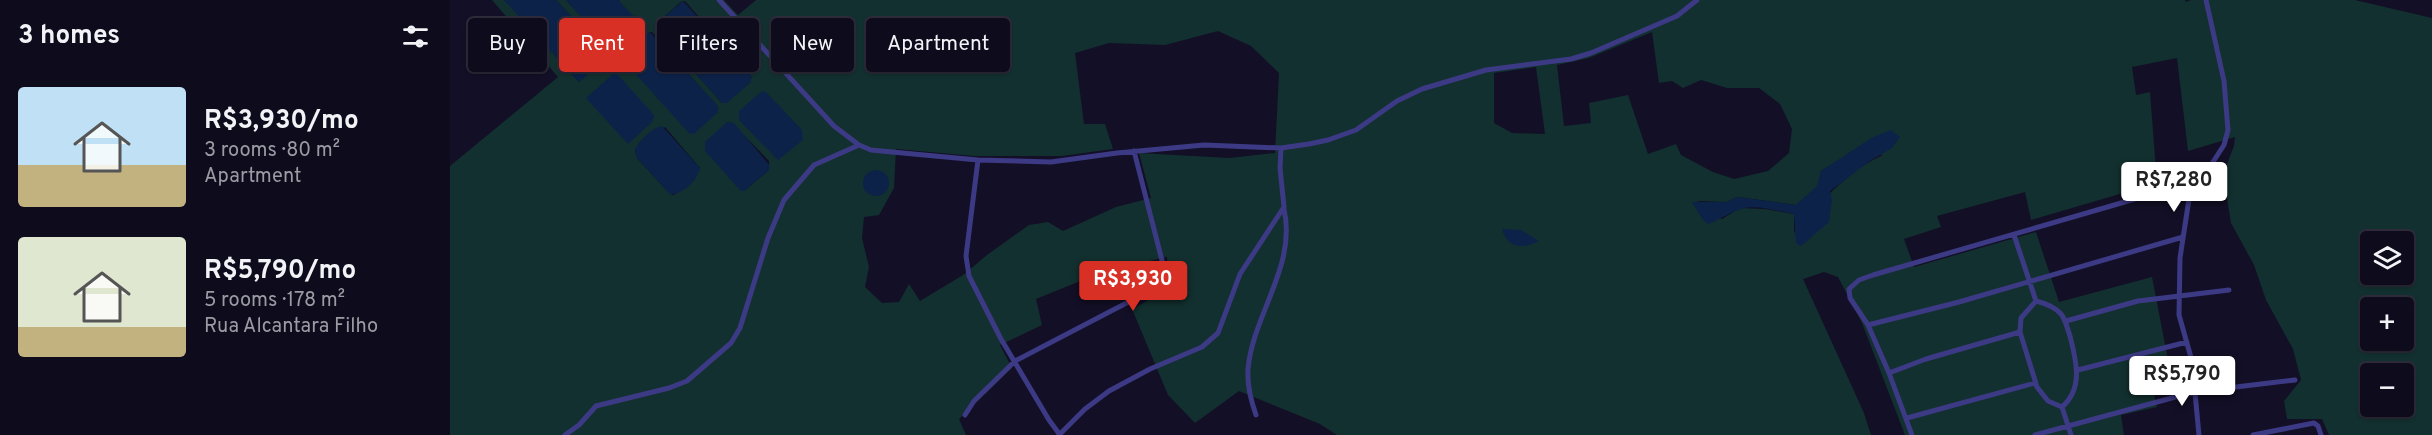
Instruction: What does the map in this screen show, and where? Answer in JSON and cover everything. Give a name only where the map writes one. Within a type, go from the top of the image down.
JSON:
[{"type":"street","points":[[719,0],[834,126],[871,150],[978,160],[1051,162],[1204,145],[1281,148],[1328,140],[1364,125],[1405,97],[1429,87],[1496,68],[1571,59],[1591,54],[1677,16],[1697,0]]},
{"type":"street","points":[[2199,435],[2192,361],[2179,315],[2178,295],[2183,237],[2187,203],[2228,136],[2224,81],[2206,0]]},
{"type":"street","points":[[565,435],[579,425],[596,406],[669,388],[687,381],[731,342],[740,328],[768,238],[784,200],[811,168],[859,144]]},
{"type":"street","points":[[1256,415],[1248,368],[1254,337],[1284,256],[1287,236],[1280,168],[1281,148]]},
{"type":"street","points":[[965,415],[971,404],[1015,361],[1167,280],[1134,151]]},
{"type":"street","points":[[978,160],[971,201],[966,267],[1015,361],[1060,435],[1085,409],[1109,391],[1150,369],[1202,347],[1215,337],[1221,328],[1240,274],[1284,207]]},
{"type":"street","points":[[1912,435],[1868,325],[1849,294],[1850,289],[1859,280],[2166,190],[2181,186],[2196,187]]},
{"type":"street","points":[[2014,235],[2036,301],[2056,309],[2066,321],[2078,370],[2070,397],[2062,407]]},
{"type":"street","points":[[1868,325],[2183,237]]},
{"type":"street","points":[[2066,321],[2126,304],[2178,295],[2229,290]]},
{"type":"street","points":[[2036,301],[2021,318],[2020,332],[2035,383],[2043,397],[2055,406],[2062,407]]},
{"type":"street","points":[[1889,373],[1926,359],[2020,332]]},
{"type":"street","points":[[2078,370],[2187,342]]},
{"type":"street","points":[[2035,435],[2194,392],[2295,380]]},
{"type":"street","points":[[1907,418],[2035,383]]},
{"type":"street","points":[[2062,407],[2071,435]]},
{"type":"street","points":[[2253,435],[2280,433],[2314,423],[2318,426],[2321,435]]},
{"type":"green space","points":[[492,0],[504,0],[522,18],[507,18]]},
{"type":"green space","points":[[556,0],[566,0],[583,18],[573,18]]},
{"type":"green space","points":[[618,0],[724,0],[738,15],[756,0],[2185,0],[2186,2],[2191,0],[2355,0],[2432,18],[2432,435],[2329,435],[2322,419],[2287,419],[2284,401],[2301,380],[2293,349],[2266,300],[2254,265],[2231,223],[2223,174],[2234,146],[2235,137],[2188,151],[2177,58],[2132,67],[2136,95],[2150,92],[2157,183],[2031,220],[2025,192],[1937,216],[1941,227],[1904,239],[1914,267],[2036,232],[2059,302],[2152,277],[2169,365],[2149,372],[2157,407],[2121,415],[2124,435],[1905,435],[1862,323],[1838,277],[1824,272],[1803,279],[1864,413],[1871,435],[1337,435],[1320,424],[1239,391],[1195,423],[1168,395],[1132,309],[1168,290],[1167,257],[1141,263],[1141,286],[1117,300],[1105,271],[1036,299],[1042,325],[1000,345],[1012,368],[959,419],[966,435],[450,435],[450,166],[558,77],[547,64],[547,46],[559,60],[559,72],[570,72],[579,82],[590,72],[645,72],[645,69],[719,109],[687,72],[694,72],[722,103],[752,78],[747,72],[759,72],[759,18],[700,18],[685,1],[663,18],[657,18],[655,28],[657,38],[652,32],[645,36],[645,18],[633,18]],"holes":[[[1218,31],[1251,46],[1279,73],[1275,153],[1229,158],[1139,153],[1151,198],[1116,207],[1063,231],[1048,222],[1029,225],[963,275],[920,301],[909,284],[899,302],[882,303],[865,287],[869,267],[862,238],[864,217],[879,215],[894,188],[896,149],[974,156],[1062,156],[1113,149],[1105,124],[1084,124],[1075,53],[1109,43],[1165,45]],[[1652,32],[1659,83],[1672,81],[1683,88],[1701,80],[1727,88],[1759,88],[1780,104],[1792,129],[1789,153],[1768,171],[1734,179],[1713,172],[1681,155],[1676,144],[1648,154],[1628,95],[1589,103],[1591,123],[1564,126],[1557,65],[1589,58]],[[1536,67],[1545,134],[1512,133],[1494,123],[1494,73]],[[731,122],[769,161],[769,170],[744,191]],[[665,127],[700,168],[674,195],[670,194],[637,158],[635,150],[640,142]],[[1848,155],[1883,155],[1846,179],[1824,199],[1794,233],[1794,214],[1740,208],[1722,219],[1692,203],[1727,202],[1737,197],[1796,205],[1818,186],[1821,171]]]},
{"type":"water","points":[[504,0],[556,0],[573,18],[559,18],[559,60],[547,47],[547,18],[520,18]]},
{"type":"water","points":[[566,0],[618,0],[635,18],[582,18]]},
{"type":"water","points":[[683,1],[699,18],[663,18]]},
{"type":"water","points":[[650,32],[657,40],[657,72],[687,72],[718,106],[718,112],[694,134],[689,133],[634,72],[645,72],[645,36]]},
{"type":"water","points":[[570,72],[590,72],[579,82]]},
{"type":"water","points":[[694,72],[748,72],[751,75],[751,82],[727,103],[722,103]]},
{"type":"water","points":[[613,74],[618,75],[654,115],[653,121],[628,144],[586,98]]},
{"type":"water","points":[[765,91],[802,130],[803,140],[778,160],[739,120],[739,111]]},
{"type":"water","points":[[727,122],[734,123],[770,166],[769,170],[744,191],[741,191],[705,151],[705,142]]},
{"type":"water","points":[[662,126],[700,168],[689,186],[675,194],[670,194],[637,158],[635,149],[650,132]]},
{"type":"water","points":[[1891,130],[1900,137],[1892,148],[1870,161],[1830,191],[1832,200],[1829,222],[1801,246],[1796,243],[1794,214],[1751,207],[1738,210],[1708,224],[1702,219],[1692,202],[1727,202],[1737,197],[1796,205],[1817,186],[1821,171],[1873,137]]},
{"type":"water","points":[[876,170],[885,174],[889,183],[885,192],[876,196],[867,192],[863,183],[867,174]]},
{"type":"water","points":[[1502,229],[1521,230],[1539,241],[1517,246],[1504,236]]}]
